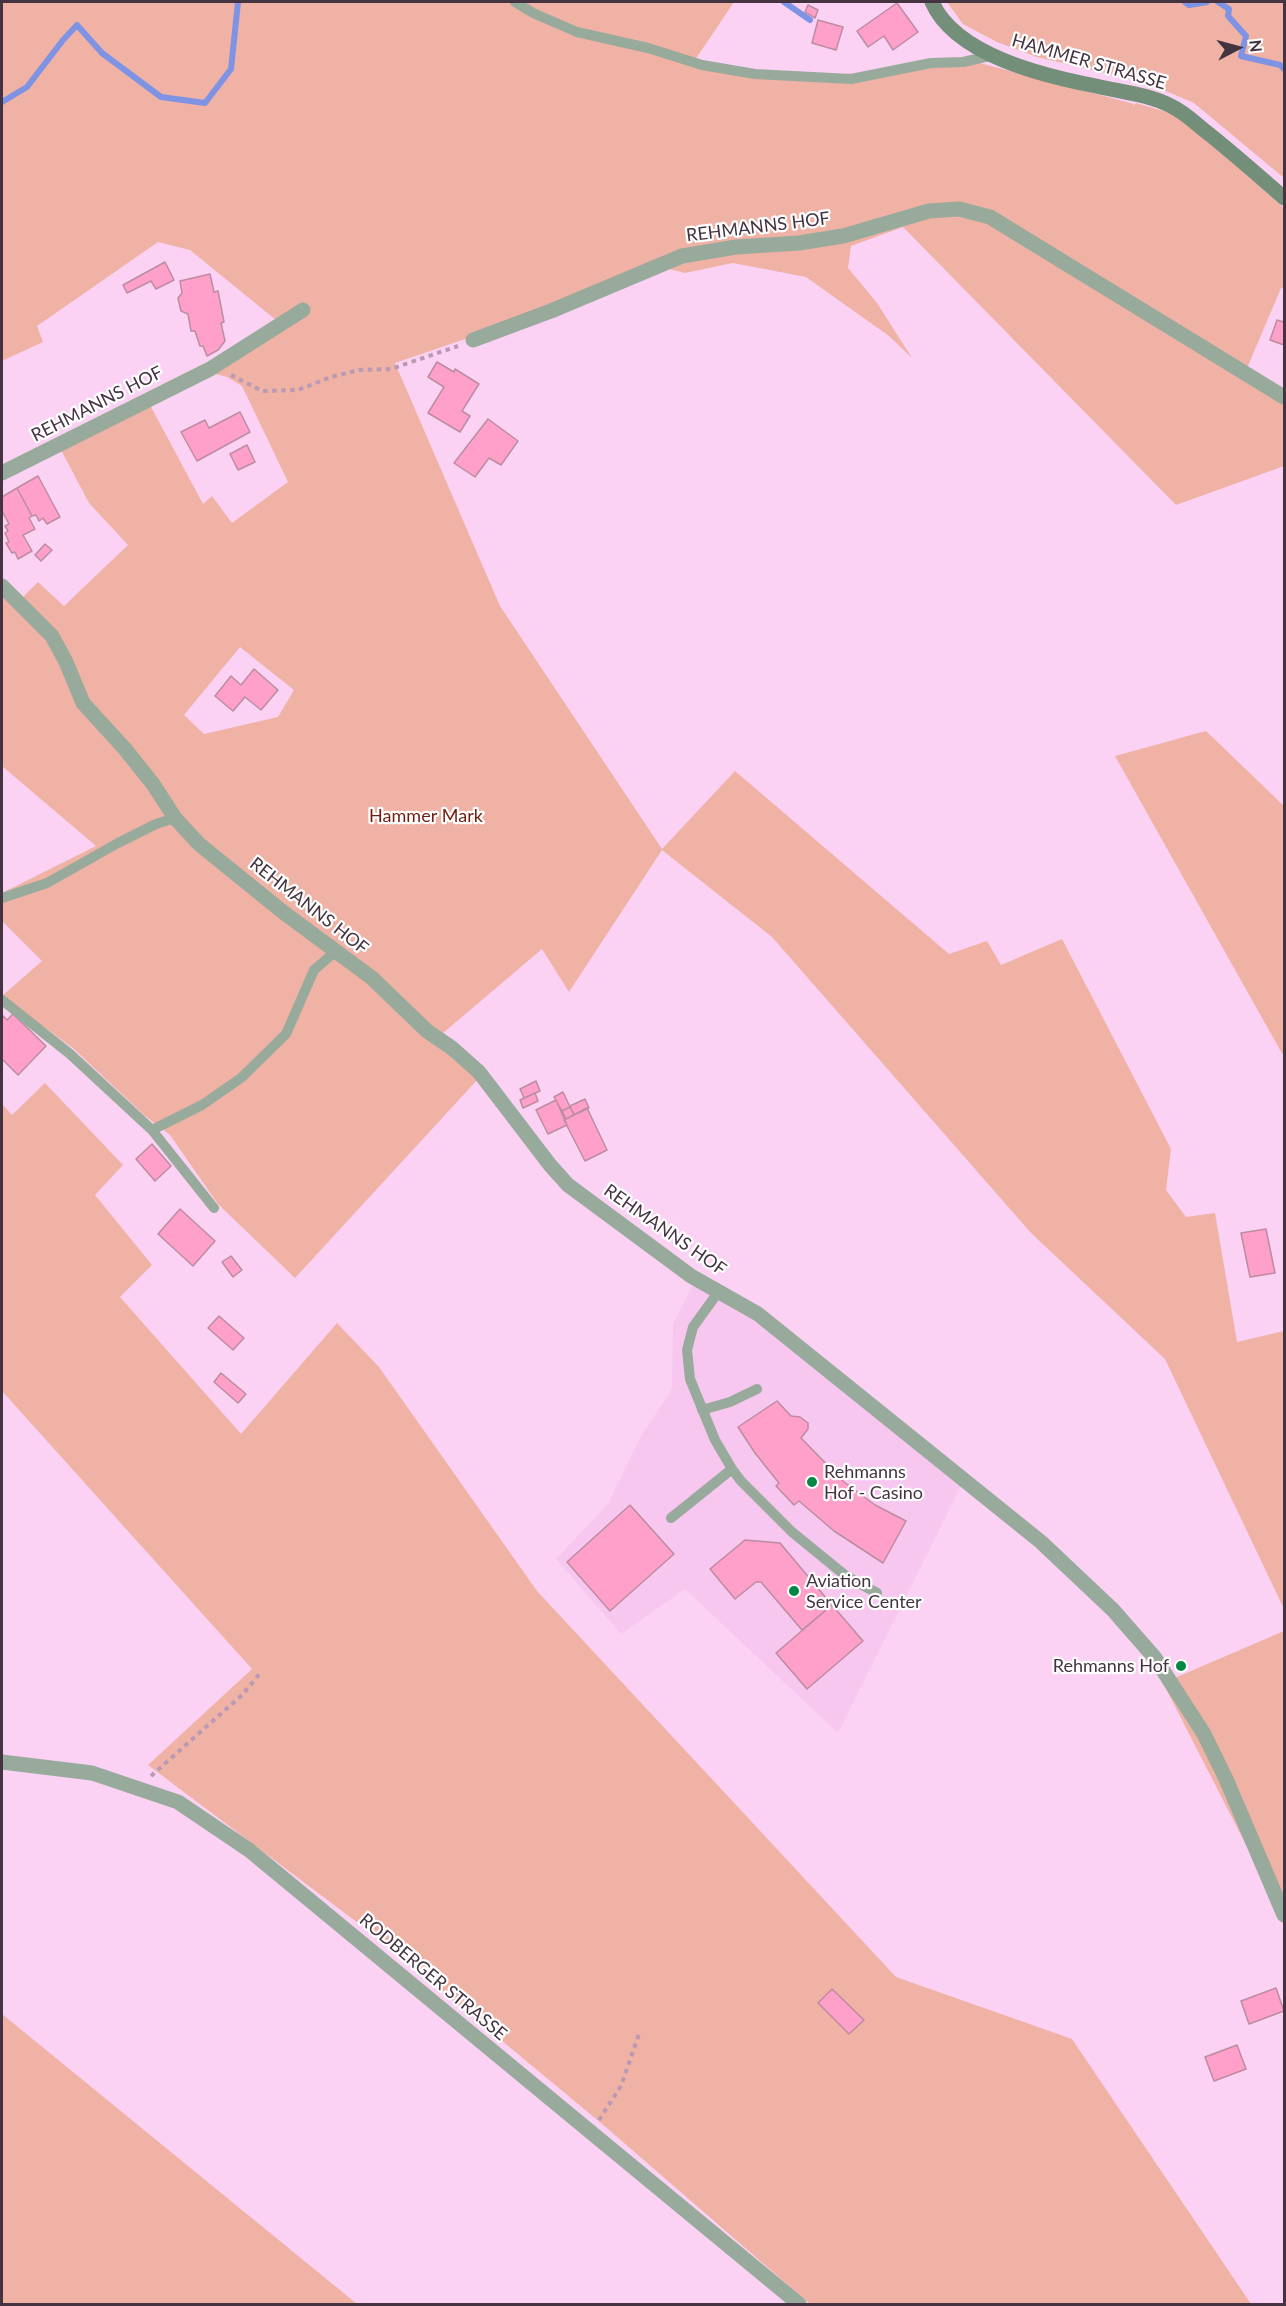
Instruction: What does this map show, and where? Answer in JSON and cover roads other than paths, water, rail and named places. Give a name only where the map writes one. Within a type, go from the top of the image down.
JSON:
[{"type":"main road","name":"HAMMER STRASSE","points":[[932,2],[945,24],[958,35],[1019,66],[1080,83],[1149,97],[1172,106],[1217,140],[1284,198]]},
{"type":"street","name":"REHMANNS HOF","points":[[473,340],[551,311],[682,256],[736,247],[799,243],[843,236],[929,211],[959,209],[990,217],[1284,397]]},
{"type":"street","name":"REHMANNS HOF","points":[[2,473],[210,369],[303,310]]},
{"type":"street","name":"REHMANNS HOF","points":[[2,586],[52,636],[83,703],[153,784],[175,818],[206,850],[372,978],[427,1031],[452,1048],[479,1072],[568,1185],[691,1276],[758,1314],[1041,1542],[1113,1610],[1155,1658],[1204,1734],[1226,1779],[1284,1915]]},
{"type":"street","name":"RODBERGER STRASSE","points":[[2,1762],[92,1773],[178,1802],[249,1850],[799,2304]]},
{"type":"lane","name":"HAMMER STRASSE","points":[[515,2],[533,13],[577,32],[648,48],[702,65],[755,74],[851,79],[931,63],[963,62],[994,55]]},
{"type":"lane","points":[[2,898],[47,883],[118,843],[156,824],[175,818]]},
{"type":"lane","points":[[152,1130],[202,1105],[241,1078],[286,1034],[314,970],[336,951]]},
{"type":"lane","points":[[2,1000],[70,1054],[152,1130],[214,1208]]},
{"type":"lane","points":[[719,1292],[693,1327],[687,1350],[690,1379],[702,1410],[732,1469],[792,1532],[846,1576],[877,1593]]},
{"type":"lane","points":[[702,1410],[730,1402],[757,1389]]},
{"type":"lane","points":[[671,1518],[732,1469]]},
{"type":"waterway","points":[[2,102],[27,87],[77,25],[102,53],[161,97],[205,103],[231,69],[238,2]]},
{"type":"waterway","points":[[784,2],[810,20]]},
{"type":"waterway","points":[[1185,2],[1189,5],[1207,2]]},
{"type":"waterway","points":[[1218,2],[1229,9],[1228,16],[1246,36],[1241,56],[1280,65],[1284,69]]},
{"type":"place","name":"Rehmanns Hof - Casino","points":[[812,1482]]},
{"type":"place","name":"Aviation Service Center","points":[[794,1591]]},
{"type":"place","name":"Rehmanns Hof","points":[[1181,1666]]},
{"type":"park label","name":"Hammer Mark","points":[[426,816]]}]
